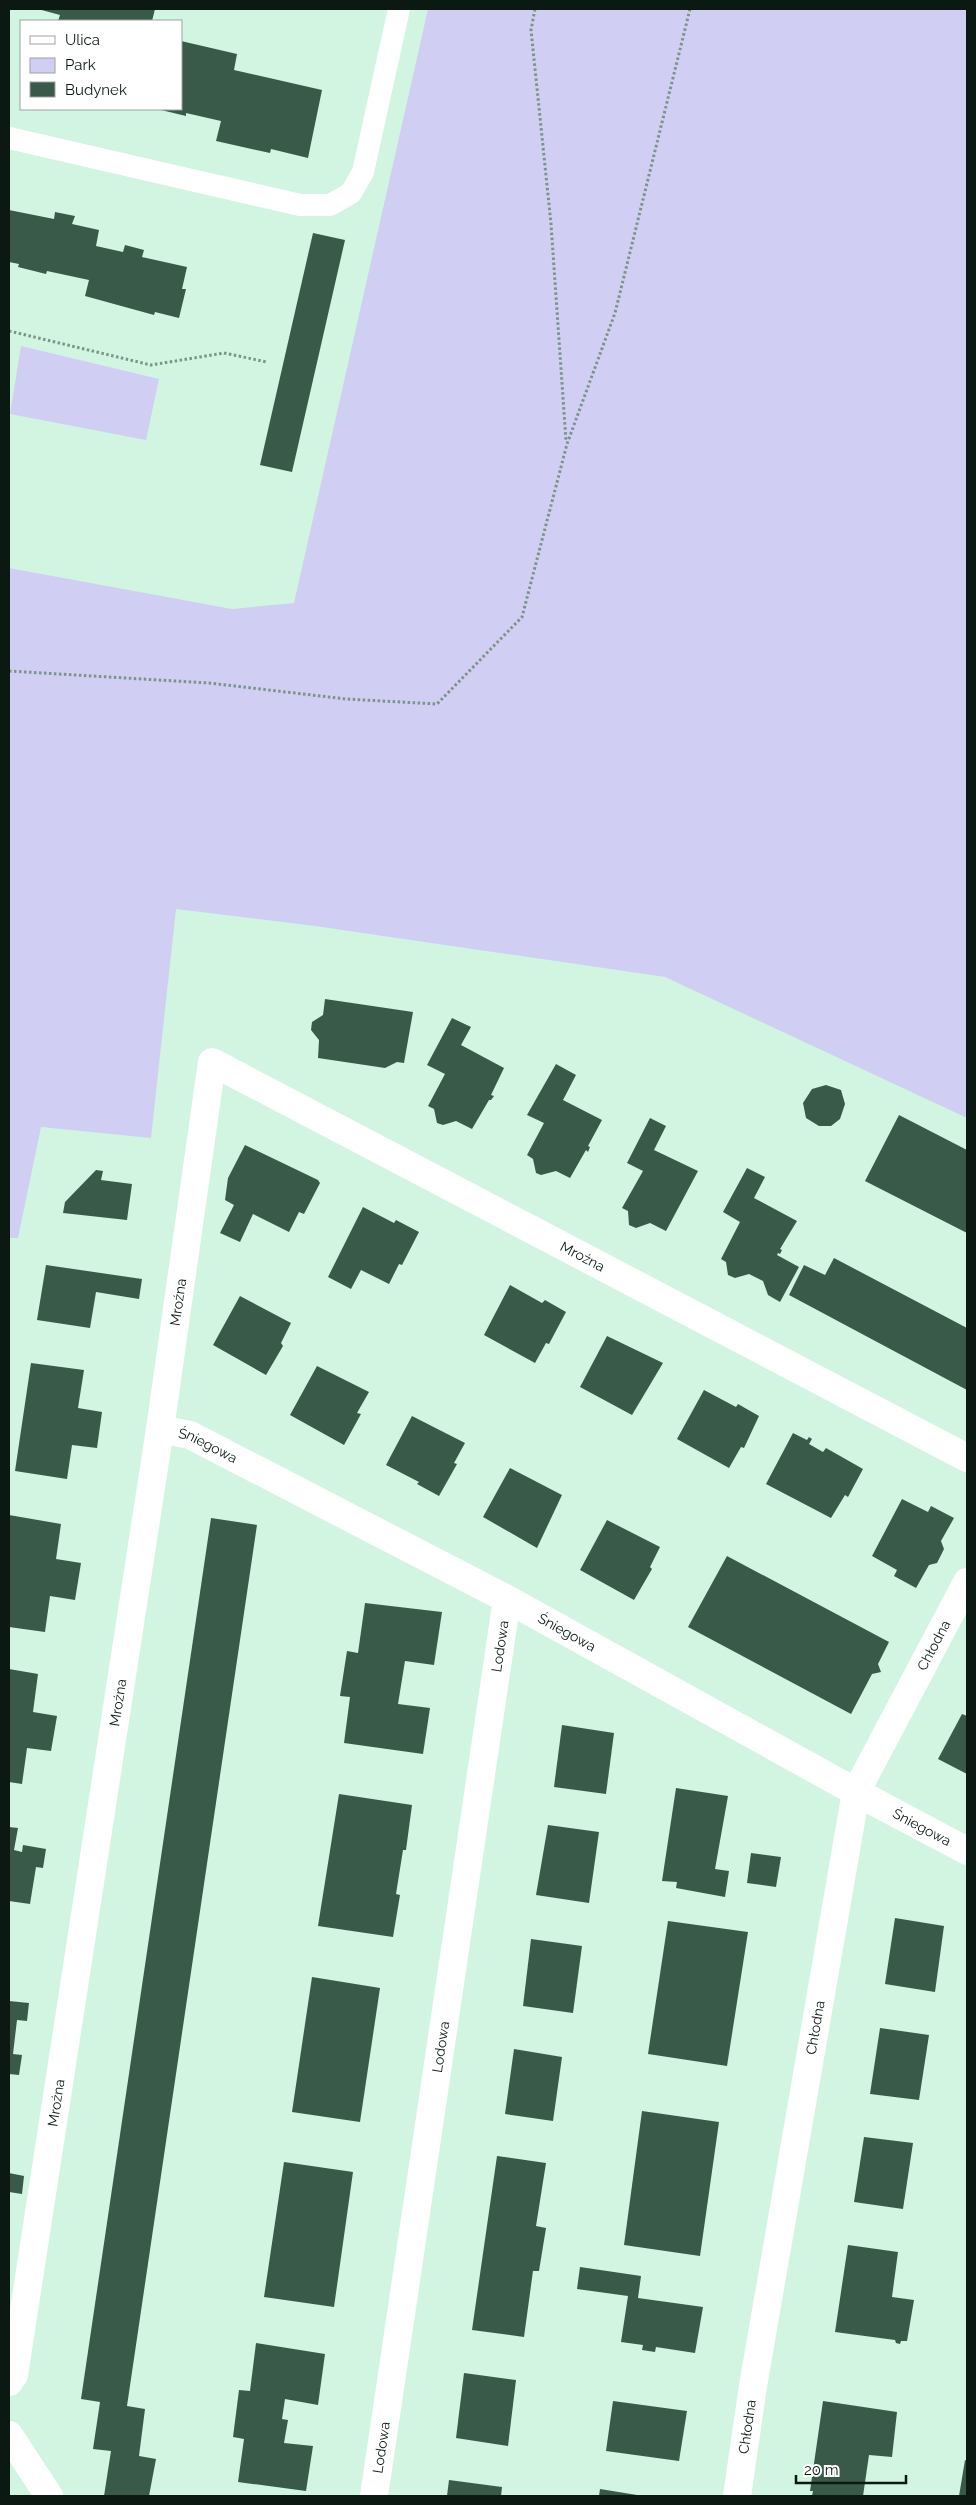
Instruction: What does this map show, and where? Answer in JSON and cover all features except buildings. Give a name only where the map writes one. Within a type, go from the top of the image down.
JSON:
[{"type":"street","name":"Mroźna","points":[[9,2382],[14,2375],[16,2365],[160,1429],[212,1062],[967,1458]]},
{"type":"street","name":"Śniegowa","points":[[160,1429],[190,1435],[507,1599],[856,1792],[967,1851]]},
{"type":"street","name":"Chłodna","points":[[737,2496],[756,2367],[856,1792],[967,1582]]},
{"type":"street","name":"Lodowa","points":[[374,2496],[507,1599]]},
{"type":"street","points":[[9,2435],[49,2496]]},
{"type":"lane","points":[[9,138],[300,205],[330,205],[351,193],[363,172],[399,9]]},
{"type":"path","points":[[535,9],[531,30],[551,224],[567,444]]},
{"type":"path","points":[[9,672],[209,683],[346,699],[437,704],[522,617],[567,444],[615,313],[690,9]]},
{"type":"path","points":[[9,331],[150,365],[224,353],[267,362]]},
{"type":"green space","points":[[428,9],[967,9],[967,1118],[665,977],[315,926],[176,909],[151,1138],[41,1127],[18,1238],[9,1238],[9,568],[232,609],[294,603]]},
{"type":"green space","points":[[21,346],[159,379],[146,440],[10,414]]}]
